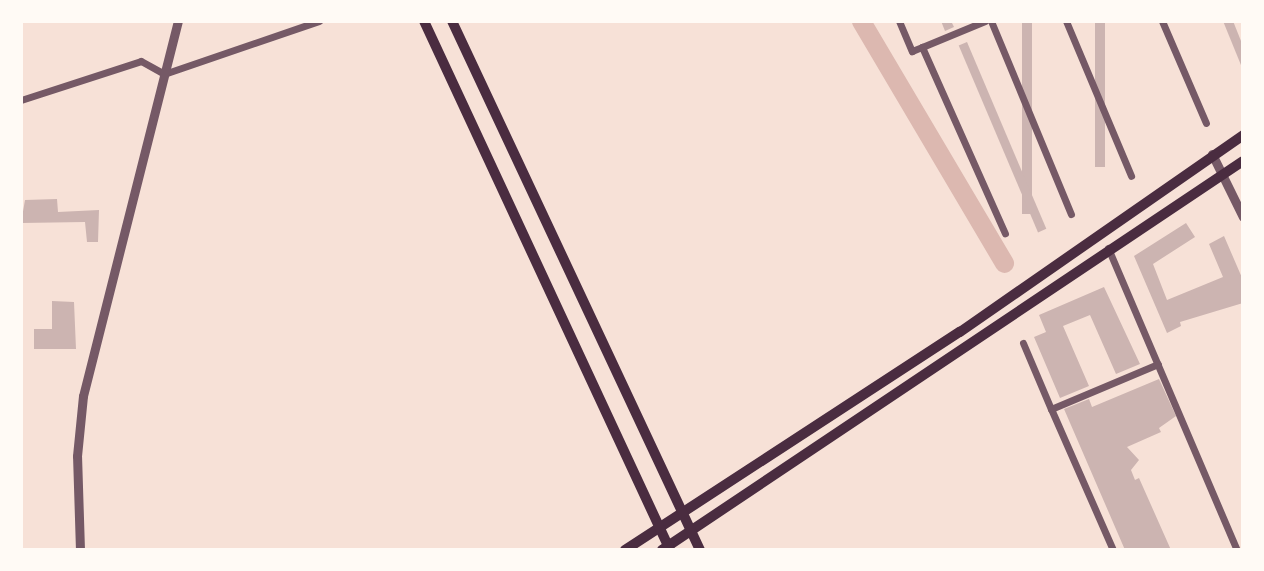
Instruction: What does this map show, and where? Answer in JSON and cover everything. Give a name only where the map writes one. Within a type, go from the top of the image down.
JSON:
[{"type":"main road","points":[[424,21],[667,549],[1108,248],[1243,161]]},
{"type":"main road","points":[[452,21],[701,550]]},
{"type":"main road","points":[[625,550],[960,332],[1212,154],[1243,135]]},
{"type":"street","points":[[80,550],[78,437],[83,396],[178,21]]},
{"type":"street","points":[[21,100],[141,61],[164,74],[319,21]]},
{"type":"street","points":[[899,21],[912,51],[985,21]]},
{"type":"street","points":[[991,21],[1071,214]]},
{"type":"street","points":[[1066,21],[1131,176]]},
{"type":"street","points":[[1162,21],[1206,123]]},
{"type":"street","points":[[922,47],[1005,233]]},
{"type":"street","points":[[1212,154],[1243,217]]},
{"type":"street","points":[[1108,248],[1237,550]]},
{"type":"street","points":[[1023,344],[1113,550]]},
{"type":"street","points":[[1051,409],[1158,364]]},
{"type":"building","points":[[941,21],[951,21],[954,27],[945,31]]},
{"type":"building","points":[[1022,21],[1032,21],[1032,214],[1022,214]]},
{"type":"building","points":[[1095,21],[1105,21],[1105,167],[1095,167]]},
{"type":"building","points":[[1223,21],[1233,21],[1243,46],[1243,70]]},
{"type":"building","points":[[967,42],[1046,229],[1038,232],[959,46]]},
{"type":"building","points":[[57,199],[58,212],[99,210],[98,242],[87,242],[85,222],[21,223],[25,200]]},
{"type":"building","points":[[1186,223],[1195,237],[1153,264],[1167,300],[1223,277],[1209,244],[1224,236],[1243,280],[1243,303],[1180,322],[1181,326],[1167,333],[1134,256]]},
{"type":"building","points":[[1104,287],[1140,364],[1116,374],[1090,315],[1063,326],[1089,386],[1060,398],[1034,337],[1046,332],[1039,315]]},
{"type":"building","points":[[52,301],[74,302],[76,349],[34,349],[34,329],[52,329]]},
{"type":"building","points":[[1159,379],[1176,416],[1159,428],[1161,432],[1127,447],[1139,460],[1131,470],[1135,480],[1139,478],[1171,550],[1125,550],[1064,409],[1089,399],[1092,407]]},
{"type":"waterway","points":[[861,21],[1004,263]]}]
